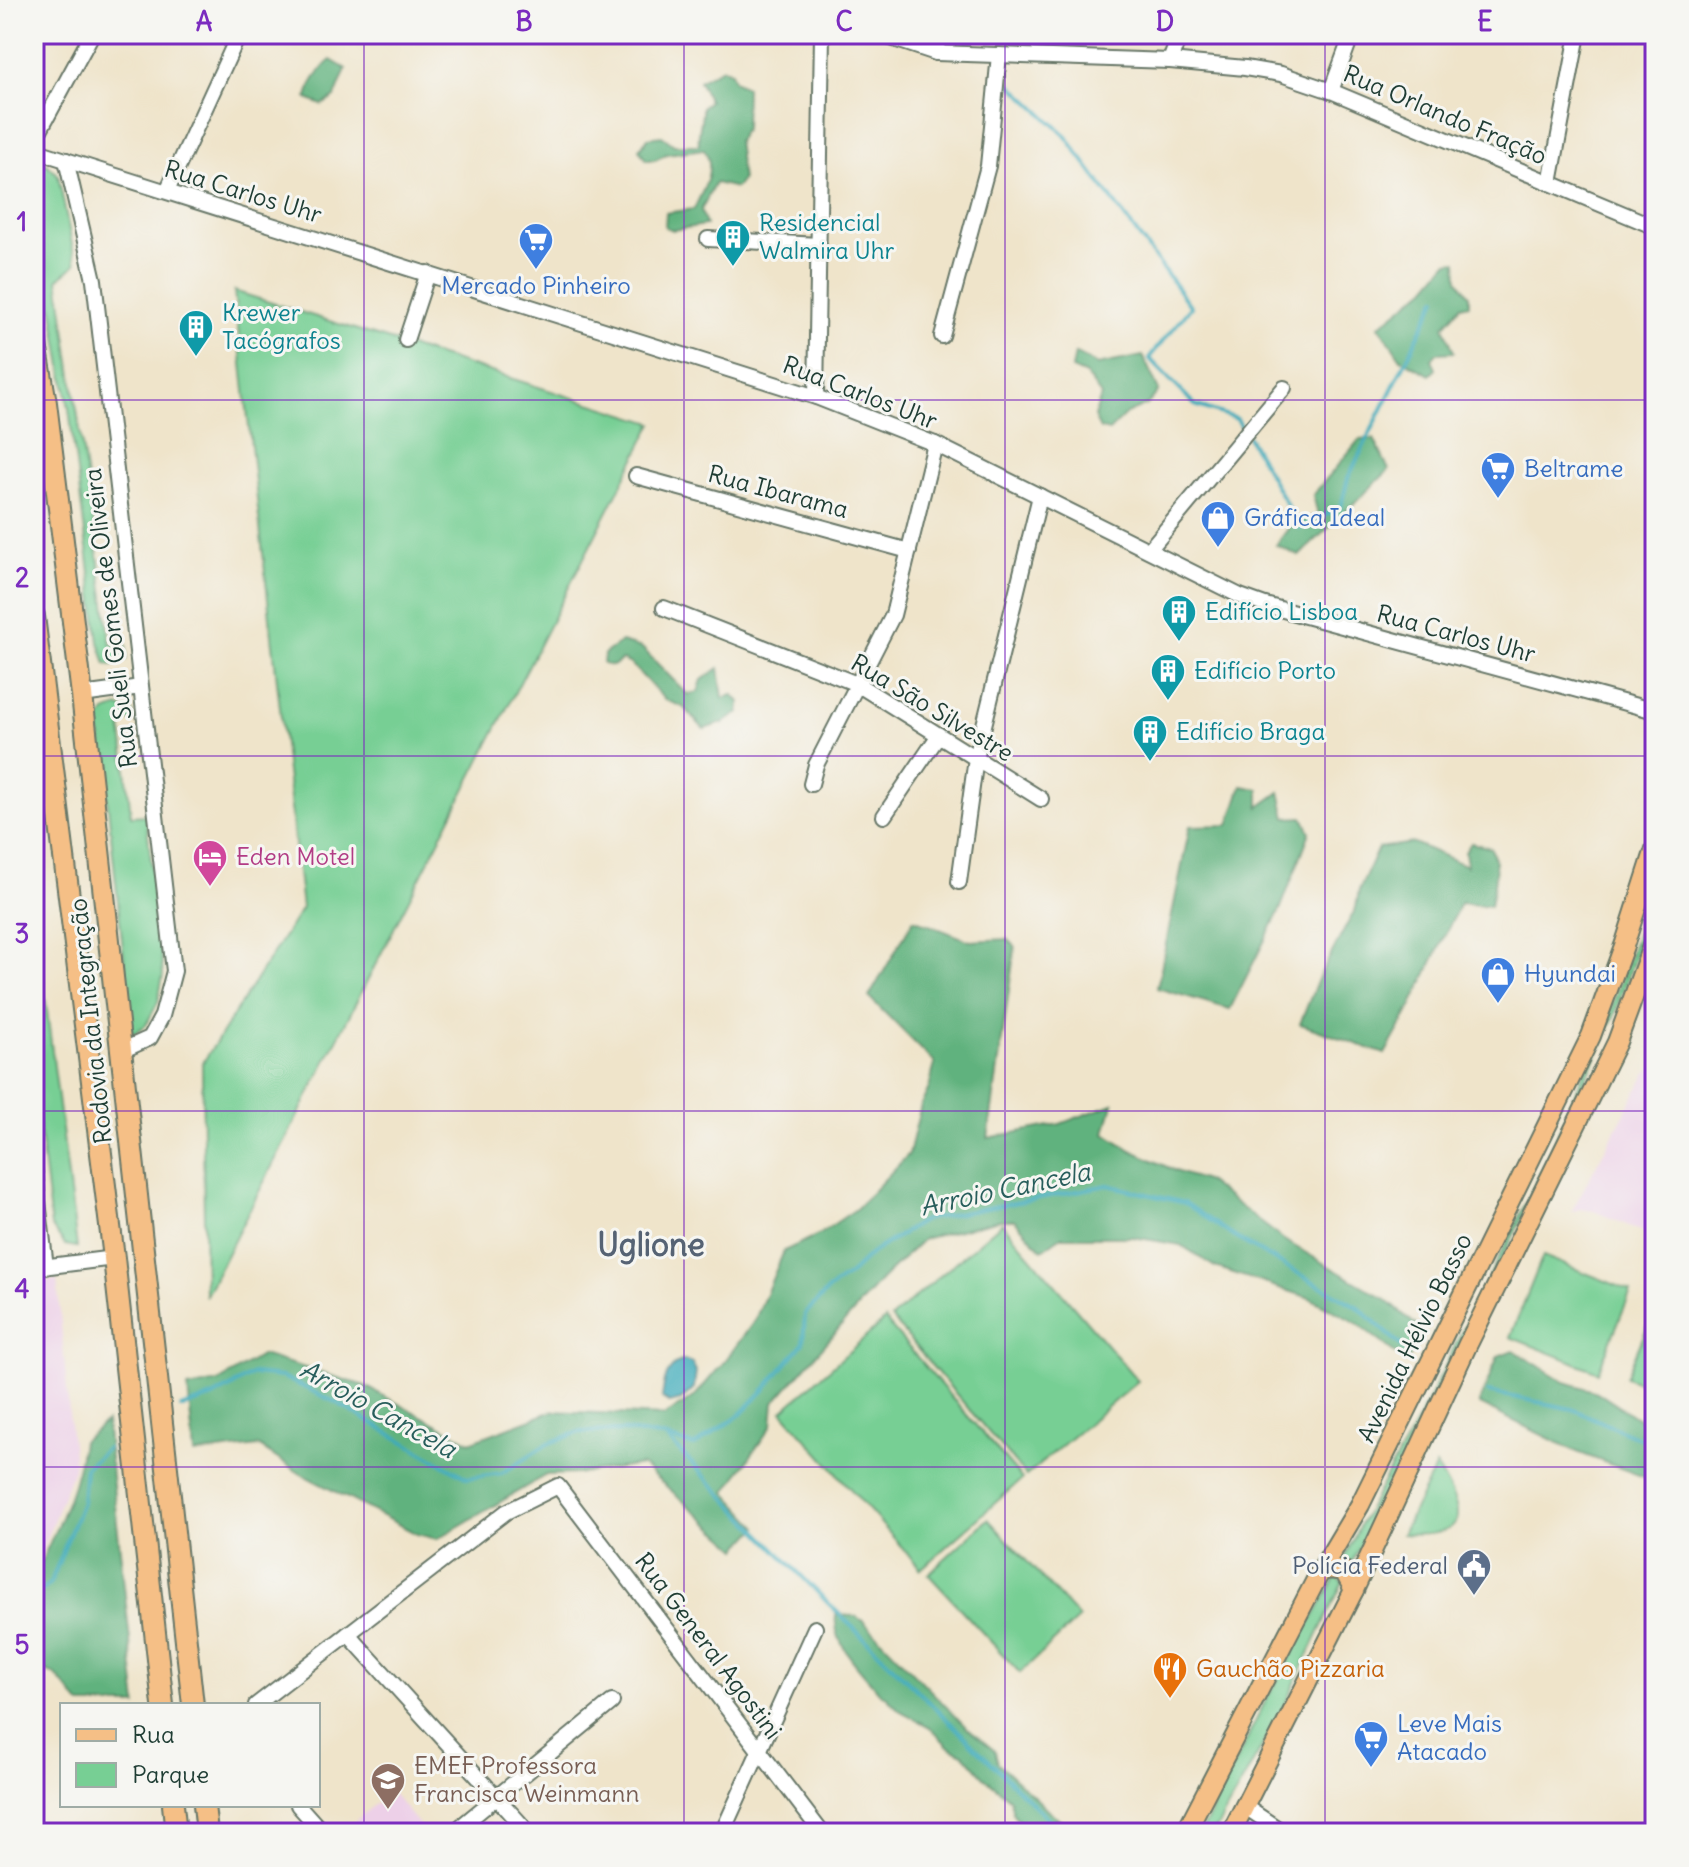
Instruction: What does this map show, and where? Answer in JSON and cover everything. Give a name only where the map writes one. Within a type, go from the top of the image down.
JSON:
[{"type":"highway","name":"Rodovia da Integração","points":[[34,332],[46,403],[82,695],[193,1703]]},
{"type":"highway","name":"Rodovia da Integração","points":[[34,616],[114,1258],[163,1703]]},
{"type":"highway","points":[[45,699],[82,695]]},
{"type":"highway","points":[[114,1258],[143,1255]]},
{"type":"highway","points":[[173,1807],[176,1833]]},
{"type":"highway","points":[[204,1807],[207,1833]]},
{"type":"main road","name":"Avenida Hélvio Basso","points":[[1185,1833],[1320,1572],[1360,1505],[1591,1036],[1655,849]]},
{"type":"main road","points":[[1231,1833],[1354,1590],[1467,1346],[1617,1042],[1655,938]]},
{"type":"main road","points":[[1320,1572],[1330,1569],[1344,1571],[1354,1590]]},
{"type":"street","points":[[34,141],[92,34]]},
{"type":"street","points":[[167,191],[239,34]]},
{"type":"street","points":[[816,397],[822,34]]},
{"type":"street","name":"Rua Orlando Fração","points":[[879,34],[936,53],[1170,61],[1281,74],[1331,91],[1655,227]]},
{"type":"street","points":[[936,53],[940,34]]},
{"type":"street","points":[[1170,61],[1180,34]]},
{"type":"street","points":[[1331,91],[1352,34]]},
{"type":"street","points":[[1550,183],[1578,34]]},
{"type":"street","points":[[942,336],[988,166],[999,55]]},
{"type":"street","name":"Rua Carlos Uhr","points":[[34,150],[816,397],[935,444],[1240,596],[1265,605],[1655,711]]},
{"type":"street","name":"Rua Sueli Gomes de Oliveira","points":[[66,160],[94,280],[174,971],[162,1016],[150,1038],[121,1051]]},
{"type":"street","points":[[708,239],[819,245]]},
{"type":"street","points":[[406,340],[428,273]]},
{"type":"street","points":[[1149,550],[1284,388]]},
{"type":"street","points":[[811,784],[816,765],[893,615],[935,444]]},
{"type":"street","name":"Rua Ibarama","points":[[636,476],[909,551]]},
{"type":"street","points":[[959,882],[976,758],[1040,496]]},
{"type":"street","name":"Rua São Silvestre","points":[[664,608],[857,684],[1041,799]]},
{"type":"street","points":[[82,695],[141,687]]},
{"type":"street","points":[[884,816],[939,735]]},
{"type":"street","points":[[34,1168],[40,1267],[114,1258]]},
{"type":"street","name":"Rua General Agostini","points":[[348,1634],[506,1512],[558,1486],[822,1833]]},
{"type":"street","points":[[722,1833],[815,1628]]},
{"type":"street","points":[[259,1703],[348,1634],[529,1833]]},
{"type":"street","points":[[453,1833],[612,1702]]},
{"type":"street","points":[[1244,1806],[1284,1833]]},
{"type":"street","points":[[300,1807],[323,1833]]},
{"type":"shaded area","points":[[1652,1068],[1655,1068],[1655,1237],[1594,1211],[1580,1209],[1571,1212]]},
{"type":"shaded area","points":[[57,1280],[74,1467],[34,1571],[34,1282]]},
{"type":"shaded area","name":"EMEF Professora Francisca Weinmann","points":[[391,1791],[426,1833],[341,1833],[343,1831]]},
{"type":"green space","points":[[331,60],[346,69],[335,97],[322,105],[307,99],[316,78]]},
{"type":"green space","points":[[722,68],[731,72],[734,81],[746,87],[745,128],[737,141],[742,180],[736,188],[715,183],[701,210],[706,225],[673,230],[665,227],[666,213],[694,209],[705,187],[709,171],[708,156],[704,149],[646,160],[639,149],[648,138],[662,136],[674,145],[699,145],[702,107],[709,101],[699,81]]},
{"type":"green space","points":[[34,162],[47,164],[58,175],[76,264],[58,279],[111,645],[126,645],[127,659],[115,665],[106,664],[99,642],[69,409],[34,196]]},
{"type":"green space","points":[[1457,261],[1458,279],[1469,295],[1469,304],[1461,306],[1444,326],[1454,352],[1437,353],[1432,359],[1436,369],[1430,375],[1401,359],[1379,326],[1426,288],[1448,262]]},
{"type":"green space","points":[[234,291],[653,423],[205,1297],[202,1064],[302,908]]},
{"type":"green space","points":[[1075,353],[1097,365],[1143,356],[1159,391],[1147,405],[1126,414],[1109,431],[1100,429],[1094,417],[1101,396],[1086,375],[1072,369]]},
{"type":"green space","points":[[1374,439],[1389,470],[1299,556],[1276,545],[1293,522],[1318,515],[1313,495],[1359,440]]},
{"type":"green space","points":[[621,642],[642,648],[688,695],[698,692],[702,680],[719,668],[723,698],[733,695],[740,702],[739,713],[723,723],[704,729],[683,707],[665,700],[631,664],[622,660],[613,666],[603,664],[604,654]]},
{"type":"green space","points":[[119,707],[132,711],[136,720],[121,722],[131,816],[146,815],[163,975],[158,1002],[146,1025],[132,1035],[99,721],[105,712]]},
{"type":"green space","points":[[1242,786],[1259,789],[1259,807],[1280,792],[1286,818],[1303,817],[1310,832],[1280,910],[1230,1009],[1157,988],[1190,826],[1229,825]]},
{"type":"green space","points":[[1414,843],[1467,866],[1465,852],[1471,843],[1491,848],[1495,870],[1490,906],[1460,903],[1385,1054],[1300,1024],[1319,977],[1356,908],[1359,890],[1378,848]]},
{"type":"green space","points":[[1655,882],[1655,900],[1614,1016],[1546,1170],[1350,1566],[1342,1563],[1420,1416],[1543,1168],[1609,1014]]},
{"type":"green space","points":[[34,909],[77,1247],[65,1245],[51,1226],[34,1082]]},
{"type":"green space","points":[[914,919],[970,941],[1007,939],[1015,947],[988,1138],[1060,1124],[1113,1104],[1105,1133],[1131,1150],[1208,1182],[1284,1240],[1385,1299],[1423,1331],[1408,1360],[1357,1323],[1310,1298],[1215,1267],[1181,1245],[1133,1237],[1060,1237],[1042,1250],[1015,1220],[999,1220],[923,1239],[881,1280],[774,1403],[772,1425],[726,1492],[758,1527],[738,1549],[642,1465],[546,1475],[437,1539],[417,1534],[301,1474],[258,1446],[194,1454],[188,1388],[218,1382],[262,1355],[365,1386],[470,1442],[553,1411],[664,1416],[694,1397],[755,1320],[784,1251],[818,1235],[856,1209],[909,1154],[935,1063],[869,997]]},
{"type":"green space","points":[[1002,1223],[1138,1381],[1026,1476],[891,1318]]},
{"type":"green space","points":[[1543,1256],[1631,1291],[1598,1372],[1510,1337]]},
{"type":"green space","points":[[1655,1309],[1655,1389],[1626,1377]]},
{"type":"green space","points":[[885,1320],[1022,1479],[921,1569],[782,1411]]},
{"type":"green space","points":[[1513,1350],[1565,1382],[1597,1392],[1655,1430],[1655,1481],[1577,1452],[1479,1404],[1498,1356]]},
{"type":"green space","points":[[106,1422],[137,1703],[79,1703],[56,1675],[42,1670],[34,1676],[34,1568],[41,1562],[67,1503],[82,1441]]},
{"type":"green space","points":[[1436,1466],[1454,1498],[1456,1520],[1451,1528],[1440,1532],[1402,1534]]},
{"type":"green space","points":[[988,1519],[1079,1618],[1020,1673],[928,1574]]},
{"type":"green space","points":[[1336,1577],[1343,1582],[1281,1712],[1214,1833],[1201,1833],[1265,1702]]},
{"type":"green space","points":[[836,1615],[855,1616],[863,1621],[967,1728],[995,1751],[998,1763],[1073,1833],[1035,1833],[1023,1825],[1013,1814],[1010,1799],[983,1776],[965,1755],[949,1747],[930,1727],[899,1710],[879,1692],[843,1647]]},
{"type":"water","points":[[684,1360],[692,1363],[696,1371],[694,1388],[681,1400],[670,1403],[662,1398],[665,1380],[673,1366]]},
{"type":"waterway","points":[[959,34],[976,50]]},
{"type":"waterway","points":[[1002,76],[1064,134],[1191,307],[1149,358],[1195,405],[1237,419],[1243,429]]},
{"type":"waterway","points":[[1248,437],[1300,528],[1341,507],[1348,478],[1437,298]]},
{"type":"waterway","name":"Arroio Cancela","points":[[181,1408],[213,1397],[253,1374],[282,1377],[335,1402],[467,1478],[502,1473],[549,1443],[580,1432],[626,1431],[665,1437],[694,1446],[741,1414],[766,1388],[803,1343],[805,1314],[873,1252],[924,1220],[1108,1185],[1185,1203],[1236,1238],[1358,1307],[1406,1350]]},
{"type":"waterway","name":"Arroio Cancela","points":[[1488,1392],[1572,1409],[1655,1445]]},
{"type":"waterway","points":[[668,1439],[828,1603],[1063,1833]]},
{"type":"waterway","name":"Arroio Cancela","points":[[34,1597],[51,1582],[82,1502],[85,1468],[107,1448]]},
{"type":"place","name":"Residencial Walmira Uhr","points":[[733,268]]},
{"type":"place","name":"Mercado Pinheiro","points":[[536,271]]},
{"type":"place","name":"Krewer Tacógrafos","points":[[196,358]]},
{"type":"place","name":"Beltrame","points":[[1498,500]]},
{"type":"place","name":"Gráfica Ideal","points":[[1218,549]]},
{"type":"place","name":"Edifício Lisboa","points":[[1179,643]]},
{"type":"place","name":"Edifício Porto","points":[[1168,702]]},
{"type":"place","name":"Edifício Braga","points":[[1150,763]]},
{"type":"place","name":"Eden Motel","points":[[210,888]]},
{"type":"place","name":"Hyundai","points":[[1498,1005]]},
{"type":"place","name":"Polícia Federal","points":[[1474,1597]]},
{"type":"place","name":"Gauchão Pizzaria","points":[[1170,1700]]},
{"type":"place","name":"Leve Mais Atacado","points":[[1371,1769]]},
{"type":"place","name":"EMEF Professora Francisca Weinmann","points":[[388,1811]]},
{"type":"district","name":"Uglione","points":[[651,1245]]}]
